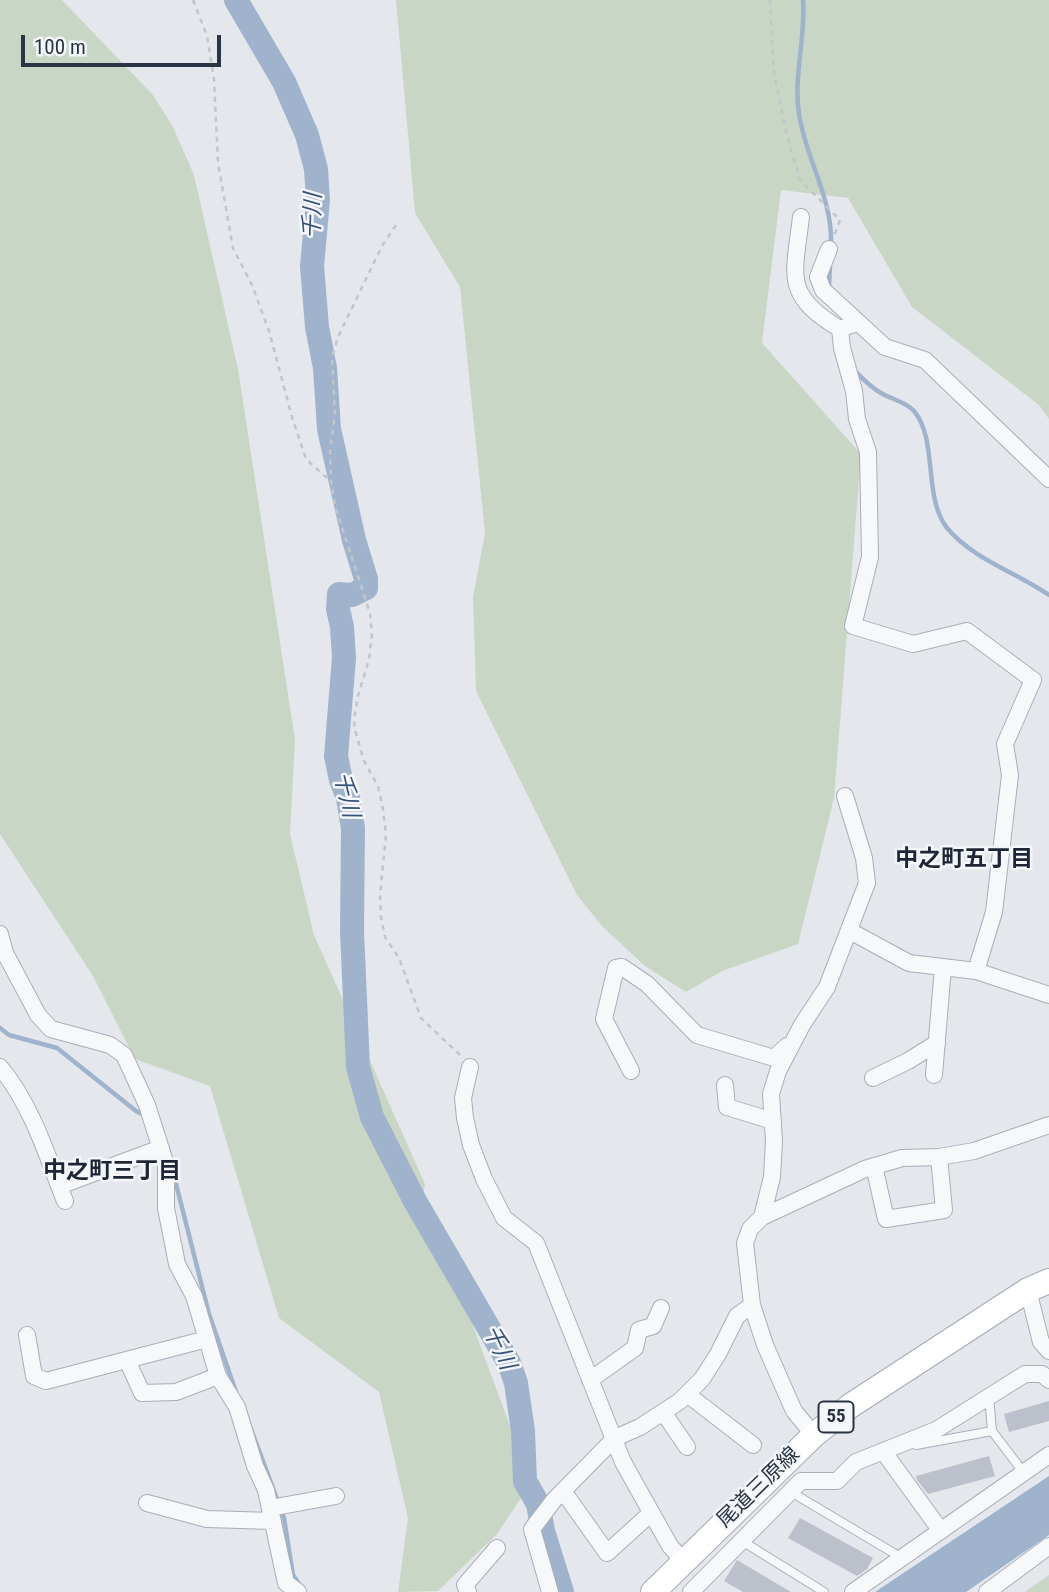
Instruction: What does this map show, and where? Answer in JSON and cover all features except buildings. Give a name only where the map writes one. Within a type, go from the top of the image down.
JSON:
[{"type":"main road","name":"尾道三原線","points":[[653,1592],[814,1434],[850,1406],[1039,1285]]},
{"type":"street","points":[[801,217],[796,285],[801,298],[820,317],[840,329]]},
{"type":"street","points":[[829,249],[818,277],[822,290],[885,347],[925,360],[1049,479]]},
{"type":"street","points":[[840,329],[857,323]]},
{"type":"street","points":[[840,329],[842,348],[854,391],[857,419],[867,452],[870,557],[853,626],[913,643],[967,631],[1033,680],[1005,744],[1010,775],[994,912],[976,971]]},
{"type":"street","points":[[762,1217],[772,1177],[771,1094],[778,1071],[827,987],[867,883],[864,858],[845,796]]},
{"type":"street","points":[[850,931],[909,963],[976,971],[1049,995]]},
{"type":"street","points":[[0,934],[5,953],[38,1015],[51,1029],[110,1045],[124,1055],[147,1105],[166,1165],[166,1208],[177,1264],[194,1296],[218,1376],[236,1407],[272,1514],[289,1589]]},
{"type":"street","points":[[631,1071],[604,1019],[617,968],[622,967],[647,984],[696,1035],[774,1058],[794,1040]]},
{"type":"street","points":[[934,1075],[943,967]]},
{"type":"street","points":[[873,1079],[937,1043]]},
{"type":"street","points":[[0,1067],[15,1084],[29,1112],[62,1194],[160,1148]]},
{"type":"street","points":[[470,1067],[463,1098],[471,1145],[504,1218],[536,1243],[623,1462],[670,1546],[683,1562]]},
{"type":"street","points":[[726,1085],[727,1107],[773,1121]]},
{"type":"street","points":[[814,1434],[793,1411],[765,1345],[752,1305],[745,1243],[750,1229],[762,1217],[874,1166],[902,1158],[939,1157],[974,1151],[1049,1125]]},
{"type":"street","points":[[874,1166],[886,1219],[944,1210],[939,1157]]},
{"type":"street","points":[[1039,1285],[1041,1342],[1049,1351]]},
{"type":"street","points":[[550,1592],[532,1529],[563,1491],[615,1438],[640,1427],[680,1401],[702,1379],[737,1316],[752,1305]]},
{"type":"street","points":[[590,1380],[635,1348],[639,1330],[653,1326],[662,1308]]},
{"type":"street","points":[[27,1335],[34,1376],[46,1381],[207,1339]]},
{"type":"street","points":[[127,1360],[142,1393],[176,1392],[218,1376]]},
{"type":"street","points":[[692,1592],[801,1481],[837,1481],[856,1462],[936,1430],[1025,1374],[1042,1374],[1049,1380]]},
{"type":"street","points":[[687,1394],[752,1445]]},
{"type":"street","points":[[663,1412],[687,1447]]},
{"type":"street","points":[[883,1451],[941,1531]]},
{"type":"street","points":[[853,1592],[1049,1455]]},
{"type":"street","points":[[563,1491],[607,1553],[651,1513]]},
{"type":"street","points":[[147,1503],[207,1519],[272,1514],[336,1496]]},
{"type":"street","points":[[987,1592],[1049,1546]]},
{"type":"street","points":[[468,1592],[465,1585],[497,1548]]},
{"type":"lane","points":[[989,1396],[992,1431],[1024,1473]]},
{"type":"lane","points":[[883,1451],[992,1431]]},
{"type":"lane","points":[[791,1492],[902,1558]]},
{"type":"lane","points":[[742,1541],[824,1592]]},
{"type":"path","points":[[193,0],[207,36],[214,79],[218,163],[233,248],[253,285],[269,331],[306,459],[331,481]]},
{"type":"path","points":[[770,0],[774,74],[786,132],[800,180],[840,220],[829,249]]},
{"type":"path","points":[[396,225],[382,246],[338,337],[331,358],[335,413],[330,452],[331,481],[335,506],[370,613],[372,635],[369,659],[354,719],[364,761],[378,786],[383,808],[386,835],[380,895],[381,917],[386,937],[399,958],[421,1018],[454,1048],[470,1067]]},
{"type":"green space","points":[[0,0],[62,0],[153,95],[173,127],[194,175],[238,369],[295,740],[290,834],[314,935],[425,1184],[419,1216],[469,1315],[531,1483],[497,1534],[438,1591],[398,1592],[408,1518],[379,1392],[279,1318],[210,1086],[135,1059],[93,976],[0,834]]},
{"type":"green space","points":[[396,0],[1049,0],[1049,419],[1039,405],[912,307],[848,198],[781,190],[762,343],[861,454],[834,798],[798,944],[722,971],[686,992],[645,966],[602,926],[577,895],[476,691],[473,597],[485,533],[460,287],[415,213]]},
{"type":"green space","points":[[1049,1575],[1049,1592],[1026,1592],[1026,1591]]},
{"type":"water","points":[[1049,1476],[1049,1535],[966,1592],[875,1592]]},
{"type":"waterway","name":"千川","points":[[236,0],[284,82],[307,135],[316,169],[318,200],[312,266],[317,327],[325,368],[329,429],[354,540],[366,579],[366,588],[352,595],[339,594],[338,609],[344,658],[336,756],[353,828],[352,931],[358,1067],[372,1117],[415,1201],[509,1363],[516,1383],[523,1431],[525,1481],[538,1504],[543,1531],[562,1592]]},
{"type":"waterway","points":[[803,0],[799,114],[802,131],[824,195],[831,246]]},
{"type":"waterway","points":[[829,288],[830,265]]},
{"type":"waterway","points":[[853,369],[877,391],[914,411],[926,437],[935,501],[947,528],[982,557],[1049,595]]},
{"type":"waterway","points":[[0,1028],[9,1035],[57,1048],[146,1116]]},
{"type":"waterway","points":[[173,1172],[209,1314],[236,1392]]},
{"type":"waterway","points":[[251,1429],[284,1518],[293,1575],[299,1584]]},
{"type":"district","name":"中之町五丁目","points":[[964,860]]},
{"type":"district","name":"中之町三丁目","points":[[112,1172]]}]
